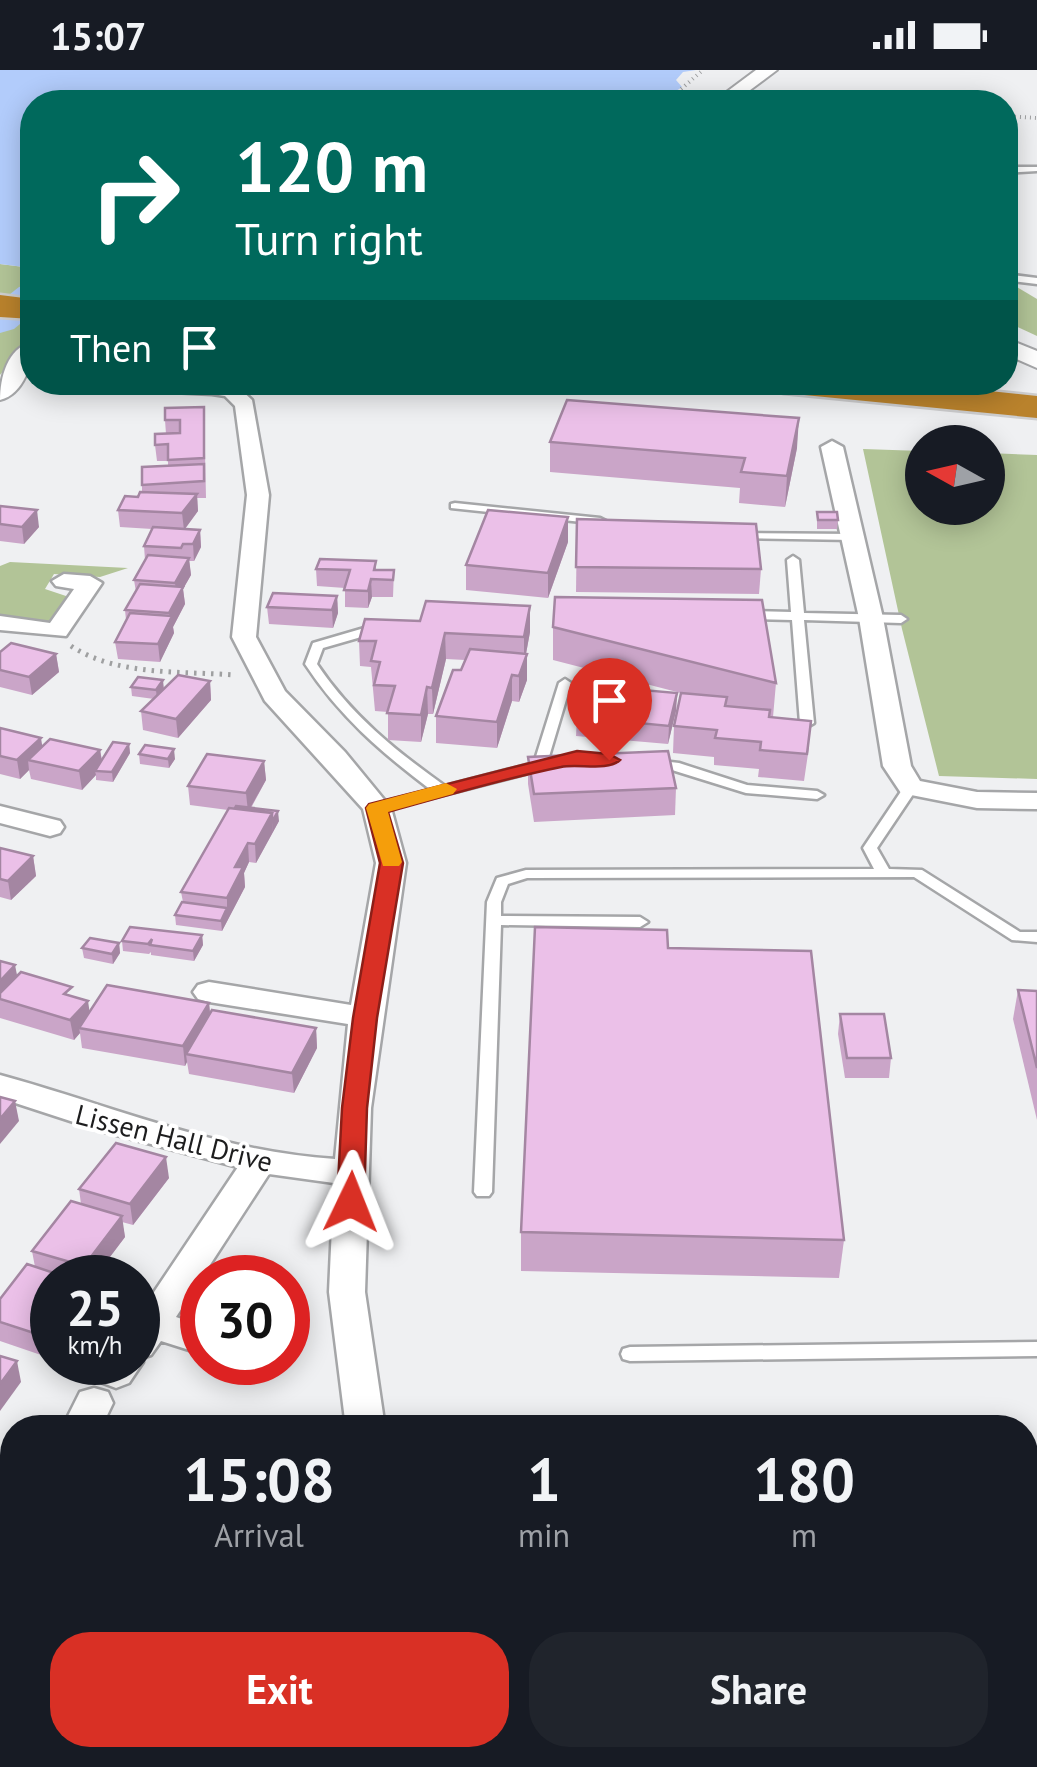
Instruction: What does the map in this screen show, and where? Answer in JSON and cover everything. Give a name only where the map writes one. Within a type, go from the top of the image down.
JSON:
[{"type":"highway","points":[[916,395],[1037,407]]},
{"type":"street","points":[[741,90],[768,70]]},
{"type":"street","points":[[236,395],[246,404],[258,495],[244,637],[274,696],[335,758],[376,808],[392,863],[365,1018],[352,1172],[348,1292],[364,1415]]},
{"type":"street","points":[[832,446],[872,618],[897,766],[911,788],[977,800],[1037,801]]},
{"type":"street","points":[[0,623],[57,630],[90,583],[64,581]]},
{"type":"street","points":[[0,814],[50,826]]},
{"type":"street","points":[[210,991],[365,1018]]},
{"type":"street","name":"Lissen Hall Drive","points":[[0,1086],[63,1110],[260,1161],[303,1170],[352,1172]]},
{"type":"street","points":[[160,1309],[260,1161]]},
{"type":"lane","points":[[455,506],[610,522]]},
{"type":"lane","points":[[727,534],[853,537]]},
{"type":"lane","points":[[793,560],[808,723]]},
{"type":"lane","points":[[722,614],[901,618]]},
{"type":"lane","points":[[390,626],[352,633],[317,646],[312,664],[331,697],[372,740],[442,790]]},
{"type":"lane","points":[[540,765],[565,683]]},
{"type":"lane","points":[[376,808],[558,761]]},
{"type":"lane","points":[[635,762],[674,766],[746,789],[817,795]]},
{"type":"lane","points":[[884,873],[870,848],[911,788]]},
{"type":"lane","points":[[484,1192],[494,902],[502,881],[526,874],[917,873],[1017,937],[1037,938]]},
{"type":"lane","points":[[494,920],[640,922]]},
{"type":"lane","points":[[630,1354],[1037,1349]]},
{"type":"path","points":[[680,90],[703,70]]},
{"type":"path","points":[[57,630],[79,654],[116,663],[244,676],[262,672]]},
{"type":"green space","points":[[0,264],[20,266],[20,349],[0,375]]},
{"type":"green space","points":[[1018,288],[1037,299],[1037,336],[1018,327]]},
{"type":"green space","points":[[863,449],[905,450],[905,525],[1005,525],[1005,454],[1037,455],[1037,779],[939,776]]},
{"type":"green space","points":[[10,562],[128,568],[100,577],[54,574],[45,589],[69,597],[51,622],[0,618],[0,566]]},
{"type":"water","points":[[0,70],[696,70],[683,72],[676,80],[682,87],[678,90],[20,90],[20,266],[0,264]]},
{"type":"building","points":[[567,400],[799,418],[787,476],[741,472],[745,458],[550,442]]},
{"type":"building","points":[[204,407],[204,458],[168,460],[168,444],[155,445],[155,434],[180,433],[180,420],[165,420],[165,408]]},
{"type":"building","points":[[204,464],[204,481],[142,485],[142,467]]},
{"type":"building","points":[[140,492],[197,494],[182,513],[118,510],[125,496],[138,497]]},
{"type":"building","points":[[0,506],[37,510],[22,527],[0,524]]},
{"type":"building","points":[[488,510],[568,517],[548,573],[466,565]]},
{"type":"building","points":[[817,512],[837,512],[838,520],[818,520]]},
{"type":"building","points":[[577,519],[756,524],[761,569],[576,567]]},
{"type":"building","points":[[153,527],[200,530],[193,544],[183,544],[181,548],[144,546]]},
{"type":"building","points":[[148,555],[189,558],[175,583],[134,580]]},
{"type":"building","points":[[320,559],[376,561],[374,570],[394,570],[393,580],[371,579],[368,591],[344,590],[350,570],[316,569]]},
{"type":"building","points":[[140,584],[183,587],[169,613],[125,610]]},
{"type":"building","points":[[273,593],[337,596],[332,610],[267,607]]},
{"type":"building","points":[[555,597],[762,600],[776,683],[553,627]]},
{"type":"building","points":[[426,601],[530,606],[524,637],[445,633],[421,715],[387,713],[395,686],[374,685],[380,662],[371,661],[376,641],[359,641],[365,619],[420,621]]},
{"type":"building","points":[[130,613],[172,616],[158,644],[115,642]]},
{"type":"building","points":[[11,643],[56,654],[29,677],[0,670],[0,652]]},
{"type":"building","points":[[470,649],[527,654],[519,676],[512,675],[497,722],[436,716],[453,670],[461,670]]},
{"type":"building","points":[[178,675],[210,681],[176,719],[141,711]]},
{"type":"building","points":[[138,677],[163,680],[156,690],[131,687]]},
{"type":"building","points":[[586,685],[677,693],[669,726],[577,717]]},
{"type":"building","points":[[681,693],[727,697],[725,706],[770,710],[769,717],[811,721],[807,754],[760,750],[761,742],[715,738],[717,730],[674,726]]},
{"type":"building","points":[[0,728],[41,738],[17,760],[0,756]]},
{"type":"building","points":[[50,739],[100,750],[79,771],[28,760]]},
{"type":"building","points":[[113,742],[129,744],[112,772],[95,771]]},
{"type":"building","points":[[145,745],[174,749],[168,759],[139,754]]},
{"type":"building","points":[[668,751],[676,788],[534,794],[528,757]]},
{"type":"building","points":[[207,754],[264,761],[246,793],[188,786]]},
{"type":"building","points":[[236,806],[278,811],[272,822],[272,813]]},
{"type":"building","points":[[229,808],[272,813],[255,844],[248,843],[235,867],[243,867],[227,898],[181,892]]},
{"type":"building","points":[[0,848],[33,856],[8,881],[0,879]]},
{"type":"building","points":[[182,902],[227,908],[221,921],[175,915]]},
{"type":"building","points":[[130,927],[202,935],[193,951],[150,945],[152,939],[148,944],[122,941]]},
{"type":"building","points":[[535,927],[667,930],[668,948],[811,951],[844,1240],[521,1232]]},
{"type":"building","points":[[90,938],[119,943],[112,954],[82,948]]},
{"type":"building","points":[[0,961],[15,965],[0,981]]},
{"type":"building","points":[[21,972],[72,987],[64,994],[88,1001],[70,1020],[0,999],[0,993]]},
{"type":"building","points":[[107,985],[209,1003],[183,1046],[79,1028]]},
{"type":"building","points":[[1018,990],[1037,991],[1037,1068]]},
{"type":"building","points":[[212,1010],[316,1028],[292,1073],[186,1054]]},
{"type":"building","points":[[840,1014],[884,1014],[891,1058],[847,1058]]},
{"type":"building","points":[[0,1097],[15,1101],[0,1119]]},
{"type":"building","points":[[116,1143],[166,1157],[130,1204],[79,1189]]},
{"type":"building","points":[[71,1201],[122,1216],[92,1255],[46,1255],[32,1251]]},
{"type":"building","points":[[30,1265],[30,1332],[0,1322],[0,1299]]},
{"type":"building","points":[[0,1356],[17,1361],[0,1384]]},
{"type":"waterway","points":[[0,321],[20,305]]},
{"type":"slow traffic","points":[[391,862],[384,825],[376,808],[446,789]]},
{"type":"route","points":[[351,1202],[354,1108],[392,863],[376,808],[523,768],[577,757],[609,760]]}]
